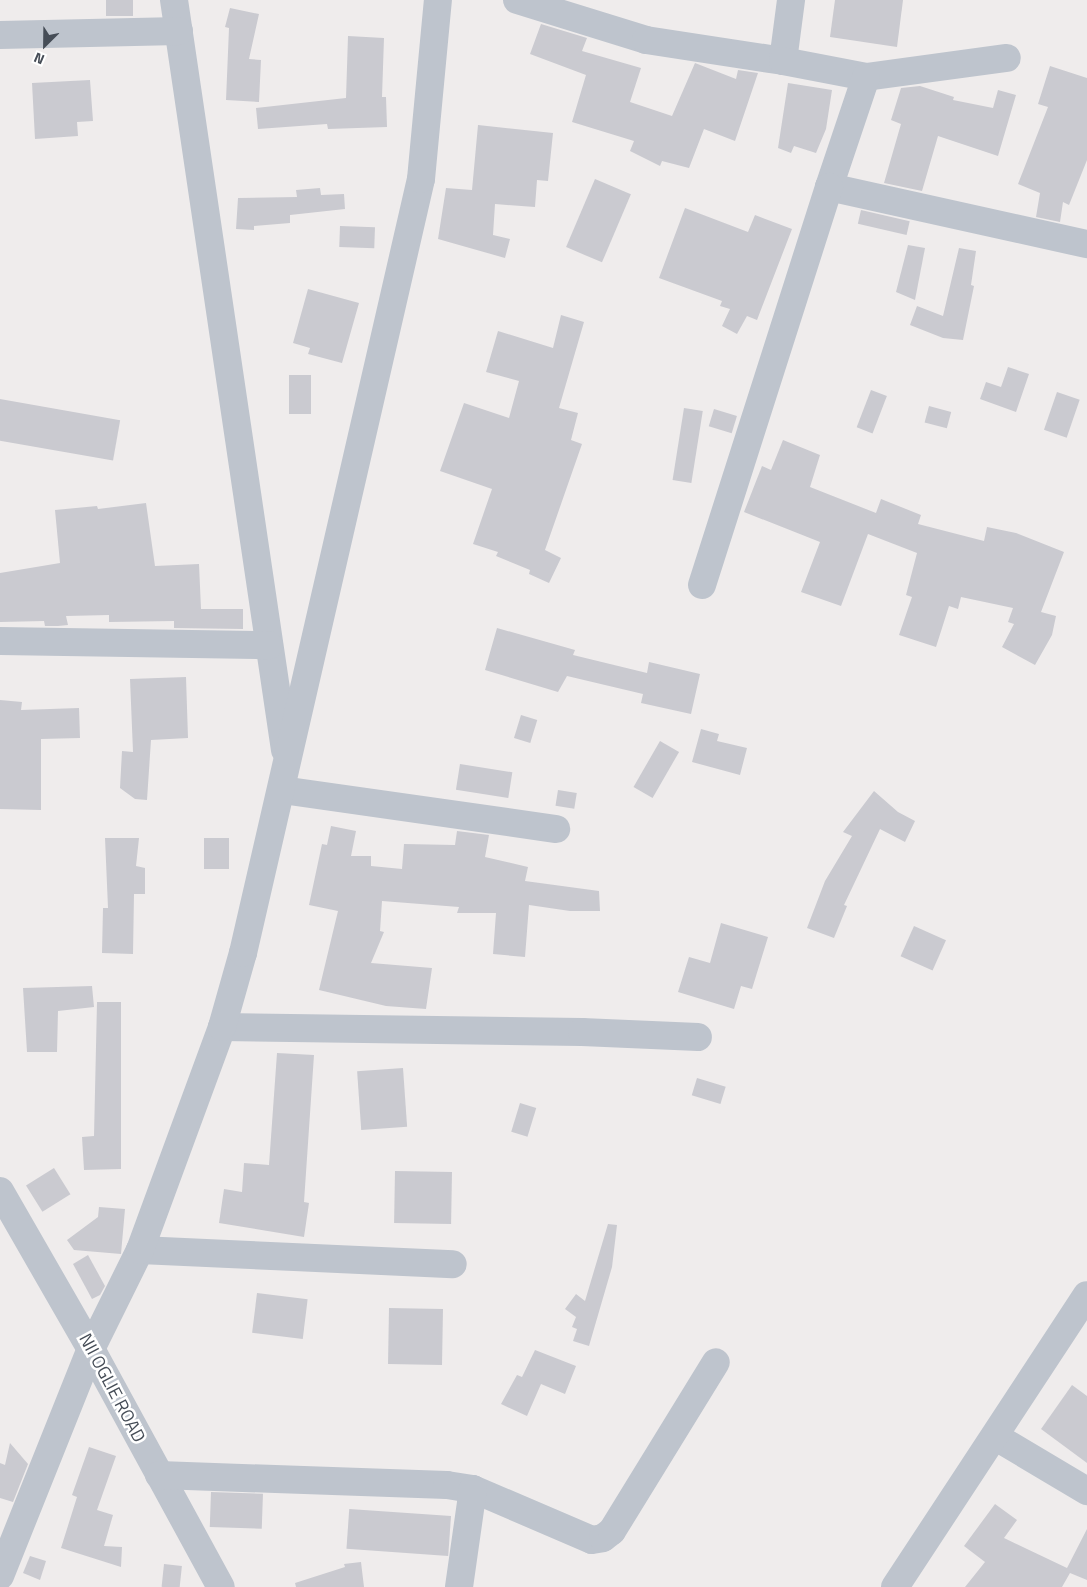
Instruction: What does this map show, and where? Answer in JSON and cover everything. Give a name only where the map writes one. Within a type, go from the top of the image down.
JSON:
[{"type":"street","points":[[174,0],[269,645],[284,778]]},
{"type":"street","points":[[0,1576],[92,1349],[140,1250],[222,1027],[284,778],[420,179],[438,0]]},
{"type":"street","points":[[517,0],[646,40],[866,77],[1007,58]]},
{"type":"street","points":[[783,62],[792,0]]},
{"type":"street","points":[[0,35],[179,31]]},
{"type":"street","points":[[702,585],[866,77]]},
{"type":"street","points":[[829,187],[1087,244]]},
{"type":"street","points":[[0,641],[269,645]]},
{"type":"street","points":[[284,778],[556,828]]},
{"type":"street","points":[[222,1027],[582,1032],[698,1037]]},
{"type":"street","name":"NII OGLIE ROAD","points":[[0,1191],[92,1349],[221,1587]]},
{"type":"street","points":[[140,1250],[453,1264]]},
{"type":"street","points":[[895,1587],[996,1437],[1087,1295]]},
{"type":"street","points":[[159,1475],[447,1485],[473,1489],[592,1540],[603,1538],[612,1531],[716,1362]]},
{"type":"street","points":[[996,1437],[1087,1491]]},
{"type":"street","points":[[458,1587],[473,1489]]},
{"type":"building","points":[[106,0],[133,0],[133,16],[106,16]]},
{"type":"building","points":[[835,0],[903,0],[897,47],[830,37]]},
{"type":"building","points":[[230,8],[259,14],[249,59],[261,60],[259,102],[226,100],[229,28],[225,27]]},
{"type":"building","points":[[541,24],[587,38],[582,51],[641,68],[630,102],[672,116],[695,63],[736,79],[738,70],[758,73],[735,141],[704,129],[689,168],[662,161],[660,166],[630,151],[634,141],[572,122],[586,75],[530,54]]},
{"type":"building","points":[[348,36],[384,38],[382,97],[386,97],[387,127],[328,129],[327,124],[258,129],[256,108],[346,98]]},
{"type":"building","points":[[1050,66],[1087,78],[1087,160],[1069,205],[1063,202],[1060,222],[1036,217],[1040,193],[1018,184],[1048,107],[1038,104]]},
{"type":"building","points":[[90,80],[93,121],[77,122],[78,136],[35,139],[32,83]]},
{"type":"building","points":[[788,83],[832,90],[826,129],[816,153],[794,146],[791,153],[778,148]]},
{"type":"building","points":[[920,86],[954,97],[953,100],[993,108],[998,90],[1016,95],[998,156],[938,136],[922,191],[884,183],[901,124],[891,120],[901,88]]},
{"type":"building","points":[[478,125],[553,133],[548,181],[537,180],[535,207],[495,204],[493,235],[510,239],[505,258],[438,239],[446,188],[472,190]]},
{"type":"building","points":[[595,179],[631,194],[602,262],[566,247]]},
{"type":"building","points":[[320,188],[321,195],[344,194],[345,209],[290,215],[290,223],[254,226],[254,230],[236,229],[238,198],[297,197],[296,190]]},
{"type":"building","points":[[685,208],[748,232],[755,215],[792,229],[757,320],[747,316],[737,334],[722,326],[730,309],[720,306],[722,301],[659,278]]},
{"type":"building","points":[[861,210],[910,221],[907,235],[858,224]]},
{"type":"building","points":[[340,226],[375,227],[374,248],[339,247]]},
{"type":"building","points":[[908,245],[925,248],[915,300],[896,292]]},
{"type":"building","points":[[959,248],[976,251],[971,285],[974,286],[963,340],[943,338],[910,325],[917,306],[943,316]]},
{"type":"building","points":[[308,289],[359,303],[342,363],[308,354],[310,348],[293,343]]},
{"type":"building","points":[[561,315],[584,322],[559,408],[578,413],[571,440],[582,444],[545,550],[561,558],[549,583],[529,574],[530,570],[496,556],[498,552],[473,544],[492,489],[440,471],[464,403],[509,418],[519,381],[486,372],[498,331],[553,348]]},
{"type":"building","points":[[1008,367],[1029,374],[1016,412],[980,399],[986,382],[1001,387]]},
{"type":"building","points":[[289,375],[311,375],[311,414],[289,414]]},
{"type":"building","points":[[871,390],[887,396],[873,433],[857,427]]},
{"type":"building","points":[[1057,392],[1080,400],[1067,438],[1044,430]]},
{"type":"building","points":[[0,399],[120,420],[113,461],[0,441]]},
{"type":"building","points":[[929,406],[951,412],[947,428],[925,422]]},
{"type":"building","points":[[684,408],[703,411],[691,483],[673,480]]},
{"type":"building","points":[[714,409],[737,416],[732,433],[709,426]]},
{"type":"building","points":[[783,440],[820,455],[810,487],[876,513],[881,499],[921,515],[918,524],[984,541],[987,527],[1016,533],[1064,552],[1041,612],[1056,616],[1052,635],[1035,665],[1002,647],[1014,624],[1008,622],[1013,608],[961,597],[958,609],[949,606],[936,647],[899,635],[912,597],[906,595],[917,553],[868,534],[841,606],[801,592],[820,542],[744,512],[762,466],[771,470]]},
{"type":"building","points":[[146,503],[155,566],[199,564],[201,609],[243,609],[243,629],[174,628],[174,621],[109,622],[109,615],[66,616],[68,625],[58,626],[45,626],[44,621],[0,622],[0,573],[60,563],[55,510],[97,506],[98,509]]},
{"type":"building","points":[[497,628],[575,650],[573,655],[647,673],[649,662],[700,674],[691,714],[641,703],[643,694],[567,676],[558,692],[485,670]]},
{"type":"building","points":[[186,677],[188,738],[151,740],[147,800],[135,799],[120,788],[122,751],[133,752],[130,679]]},
{"type":"building","points":[[0,700],[22,702],[21,710],[79,708],[80,738],[41,739],[41,810],[0,809]]},
{"type":"building","points":[[521,715],[537,720],[530,743],[514,738]]},
{"type":"building","points":[[701,729],[719,734],[717,741],[747,748],[740,775],[692,762]]},
{"type":"building","points":[[660,741],[679,752],[653,798],[634,787]]},
{"type":"building","points":[[460,764],[512,772],[508,798],[456,790]]},
{"type":"building","points":[[558,790],[577,793],[574,809],[555,806]]},
{"type":"building","points":[[874,791],[898,812],[915,821],[905,842],[880,829],[844,905],[847,906],[834,938],[807,928],[825,881],[852,836],[843,832]]},
{"type":"building","points":[[331,826],[356,831],[351,856],[371,856],[371,866],[402,869],[404,844],[455,845],[457,831],[489,835],[485,857],[528,867],[525,881],[599,891],[600,911],[570,911],[529,905],[525,957],[493,954],[496,913],[457,913],[459,907],[382,901],[380,931],[384,932],[371,963],[432,968],[426,1009],[386,1006],[319,990],[338,911],[309,905],[322,844],[327,845]]},
{"type":"building","points":[[105,838],[139,838],[136,866],[145,868],[145,894],[134,894],[133,954],[102,953],[103,908],[108,908]]},
{"type":"building","points":[[204,838],[229,838],[229,869],[204,869]]},
{"type":"building","points":[[721,923],[768,937],[752,989],[741,986],[734,1009],[678,992],[689,957],[710,963]]},
{"type":"building","points":[[914,926],[946,940],[933,970],[901,956]]},
{"type":"building","points":[[92,986],[94,1007],[58,1011],[57,1052],[27,1052],[23,988]]},
{"type":"building","points":[[97,1002],[121,1002],[121,1169],[84,1170],[82,1137],[94,1136]]},
{"type":"building","points":[[277,1053],[314,1055],[304,1202],[309,1203],[304,1237],[219,1223],[224,1189],[242,1192],[244,1163],[269,1165]]},
{"type":"building","points":[[403,1068],[407,1127],[361,1130],[357,1071]]},
{"type":"building","points":[[697,1078],[726,1087],[720,1104],[692,1095]]},
{"type":"building","points":[[520,1103],[536,1108],[527,1137],[511,1132]]},
{"type":"building","points":[[54,1168],[70,1194],[42,1212],[26,1185]]},
{"type":"building","points":[[395,1171],[452,1172],[451,1224],[394,1223]]},
{"type":"building","points":[[99,1207],[125,1209],[121,1254],[74,1250],[67,1240],[98,1217]]},
{"type":"building","points":[[608,1224],[617,1225],[612,1267],[589,1346],[573,1341],[577,1329],[572,1327],[576,1317],[565,1309],[576,1294],[585,1301]]},
{"type":"building","points":[[88,1255],[105,1286],[100,1295],[92,1299],[73,1264]]},
{"type":"building","points":[[257,1293],[308,1299],[303,1339],[252,1333]]},
{"type":"building","points":[[389,1308],[443,1309],[442,1365],[388,1364]]},
{"type":"building","points":[[535,1350],[576,1366],[565,1394],[541,1384],[527,1416],[501,1404],[517,1375],[522,1377]]},
{"type":"building","points":[[1072,1385],[1087,1396],[1087,1463],[1041,1429]]},
{"type":"building","points":[[10,1443],[28,1464],[13,1502],[0,1498],[0,1463],[5,1465]]},
{"type":"building","points":[[89,1447],[116,1456],[97,1510],[113,1515],[104,1546],[122,1547],[121,1567],[61,1548],[77,1497],[72,1495]]},
{"type":"building","points":[[211,1492],[263,1494],[262,1529],[210,1527]]},
{"type":"building","points":[[995,1504],[1017,1520],[1004,1538],[1067,1568],[1087,1529],[1087,1580],[1070,1573],[1062,1587],[965,1587],[985,1562],[964,1546]]},
{"type":"building","points":[[349,1509],[451,1516],[448,1556],[346,1549]]},
{"type":"building","points":[[30,1556],[46,1561],[40,1580],[23,1573]]},
{"type":"building","points":[[361,1562],[364,1587],[296,1587],[295,1583],[345,1567],[344,1564]]},
{"type":"building","points":[[164,1564],[182,1566],[180,1587],[162,1587]]}]
